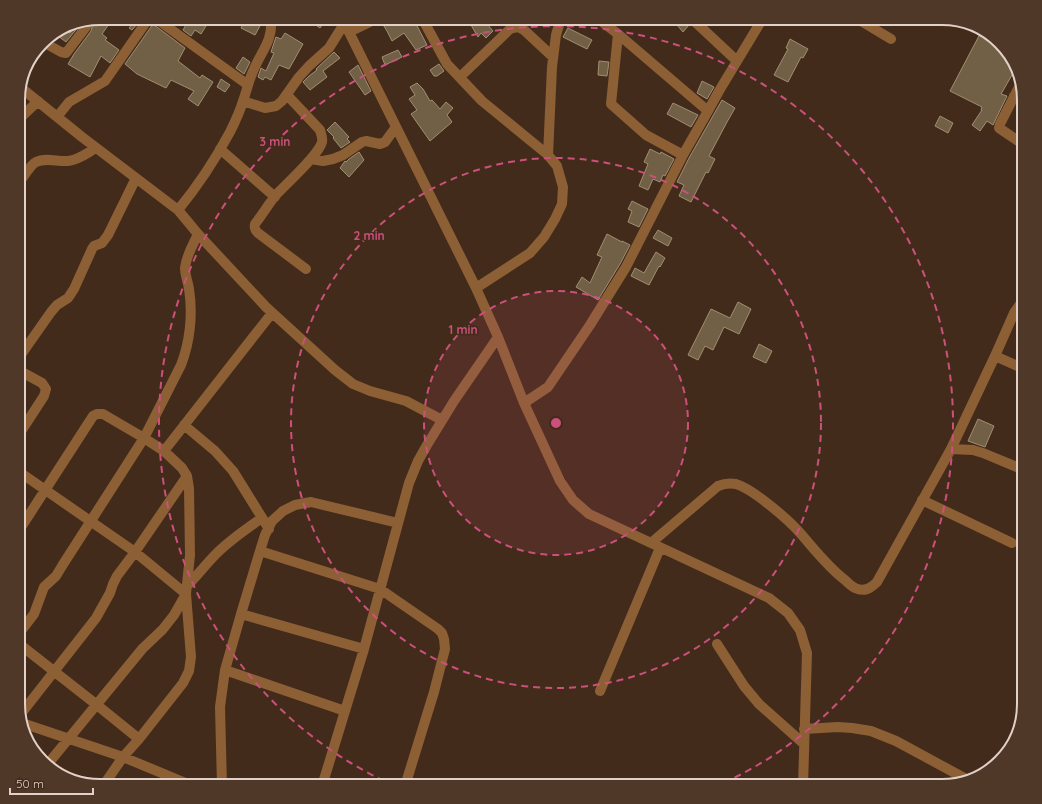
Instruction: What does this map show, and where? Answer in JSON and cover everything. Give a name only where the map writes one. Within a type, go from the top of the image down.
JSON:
[{"type":"street","points":[[57,116],[69,102],[105,81],[144,25]]},
{"type":"street","points":[[166,25],[248,85]]},
{"type":"street","points":[[178,210],[188,198],[230,131],[243,101],[254,68],[269,39],[272,25]]},
{"type":"street","points":[[243,101],[265,108],[276,106],[287,95],[299,77],[309,66],[329,48],[344,25]]},
{"type":"street","points":[[345,25],[476,288],[498,337],[524,403],[560,481],[572,500],[589,514],[769,598],[788,613],[800,630],[807,653],[803,779]]},
{"type":"street","points":[[426,25],[447,64],[482,101],[548,155],[557,166],[563,187],[562,204],[544,237],[530,253],[476,288]]},
{"type":"street","points":[[548,155],[552,67],[556,35],[560,25]]},
{"type":"street","points":[[606,25],[708,111]]},
{"type":"street","points":[[699,25],[737,60]]},
{"type":"street","points":[[524,403],[548,387],[590,325],[626,267],[683,155],[759,25]]},
{"type":"street","points":[[868,25],[891,39]]},
{"type":"street","points":[[49,45],[66,53],[86,27]]},
{"type":"street","points":[[460,77],[510,29],[518,27],[524,30],[553,57]]},
{"type":"street","points":[[618,34],[611,104],[646,135],[683,155]]},
{"type":"street","points":[[25,91],[96,148],[178,210],[198,234],[272,313],[335,370],[353,384],[370,391],[406,401],[442,420]]},
{"type":"street","points":[[1017,91],[999,128],[1017,140]]},
{"type":"street","points":[[287,95],[320,130],[322,143],[311,159],[274,197],[254,227],[255,230],[306,269]]},
{"type":"street","points":[[25,113],[38,101]]},
{"type":"street","points":[[311,159],[323,161],[334,158],[343,155],[362,142],[366,141],[380,144],[385,142],[396,127]]},
{"type":"street","points":[[25,174],[36,162],[46,160],[68,161],[78,158],[96,148]]},
{"type":"street","points":[[220,149],[274,197]]},
{"type":"street","points":[[25,349],[51,312],[57,305],[68,298],[74,289],[92,249],[94,246],[102,243],[108,235],[136,178]]},
{"type":"street","points":[[25,626],[34,614],[44,587],[56,576],[144,438],[181,365],[189,338],[191,305],[185,269],[187,257],[198,234]]},
{"type":"street","points":[[600,691],[656,546],[718,486],[725,483],[736,484],[751,492],[779,513],[800,533],[819,556],[854,587],[863,590],[870,588],[877,582],[951,449],[1017,309]]},
{"type":"street","points":[[164,451],[272,313]]},
{"type":"street","points":[[324,779],[364,649],[409,483],[418,461],[442,420],[498,337]]},
{"type":"street","points":[[995,356],[1017,366]]},
{"type":"street","points":[[25,374],[42,383],[46,389],[44,396],[25,425]]},
{"type":"street","points":[[25,521],[93,416],[97,414],[104,414],[164,451],[182,468],[187,476],[189,488],[190,554],[187,590],[191,657],[189,671],[183,683],[123,757],[108,779]]},
{"type":"street","points":[[184,425],[214,451],[233,472],[269,529]]},
{"type":"street","points":[[951,449],[973,450],[984,453],[1017,467]]},
{"type":"street","points":[[25,476],[187,590]]},
{"type":"street","points":[[25,709],[96,618],[110,594],[117,576],[187,476]]},
{"type":"street","points":[[922,500],[1012,544]]},
{"type":"street","points":[[222,779],[220,707],[225,670],[260,551],[272,521],[283,511],[295,505],[311,502],[398,524]]},
{"type":"street","points":[[51,760],[143,648],[163,629],[174,615],[195,578],[215,555],[235,536],[262,518]]},
{"type":"street","points":[[260,551],[380,589],[442,633],[445,649],[434,692],[407,779]]},
{"type":"street","points":[[241,614],[364,649]]},
{"type":"street","points":[[717,644],[744,686],[759,704],[804,744]]},
{"type":"street","points":[[25,648],[139,739]]},
{"type":"street","points":[[225,670],[345,711]]},
{"type":"street","points":[[29,725],[123,757],[173,779]]},
{"type":"street","points":[[804,729],[838,727],[871,731],[896,741],[961,776]]},
{"type":"building","points":[[108,25],[102,34],[107,38],[105,40],[119,50],[110,63],[101,56],[90,77],[68,64],[91,31],[92,27]]},
{"type":"building","points":[[132,25],[136,25],[132,30],[129,28]]},
{"type":"building","points":[[152,25],[154,25],[185,48],[178,61],[200,78],[202,75],[213,82],[198,106],[188,99],[194,91],[171,80],[166,88],[137,74],[125,64]]},
{"type":"building","points":[[186,25],[207,25],[201,34],[195,30],[191,36],[183,30]]},
{"type":"building","points":[[242,25],[260,25],[255,35],[241,28]]},
{"type":"building","points":[[383,25],[417,25],[427,45],[416,50],[404,33],[392,41]]},
{"type":"building","points":[[471,25],[488,25],[493,31],[486,38],[481,33],[478,37]]},
{"type":"building","points":[[677,25],[689,25],[683,32]]},
{"type":"building","points":[[568,28],[592,40],[587,49],[563,37]]},
{"type":"building","points":[[77,29],[66,42],[60,37],[69,32]]},
{"type":"building","points":[[285,33],[303,44],[289,69],[279,65],[271,80],[265,77],[263,80],[258,77],[261,68],[266,71],[274,53],[271,52],[276,37],[281,39]]},
{"type":"building","points":[[979,35],[995,47],[1004,59],[1012,74],[1001,94],[1007,96],[993,125],[987,121],[980,131],[972,125],[982,110],[982,107],[950,91]]},
{"type":"building","points":[[790,39],[808,49],[803,58],[801,57],[788,82],[774,75],[788,49],[786,48]]},
{"type":"building","points":[[398,50],[402,57],[385,65],[382,57]]},
{"type":"building","points":[[334,52],[340,58],[323,71],[327,77],[310,90],[303,82]]},
{"type":"building","points":[[243,57],[250,62],[244,74],[236,68]]},
{"type":"building","points":[[599,61],[609,62],[607,76],[598,75]]},
{"type":"building","points":[[439,64],[444,71],[437,76],[434,76],[430,70]]},
{"type":"building","points":[[358,65],[371,91],[365,95],[349,72]]},
{"type":"building","points":[[221,79],[230,85],[225,92],[217,87]]},
{"type":"building","points":[[702,81],[714,87],[707,99],[697,93]]},
{"type":"building","points":[[417,83],[423,89],[430,101],[432,100],[440,109],[446,102],[453,108],[447,115],[452,122],[430,141],[411,114],[417,110],[409,99],[415,95],[410,87]]},
{"type":"building","points":[[722,100],[735,108],[709,156],[715,159],[708,173],[706,172],[691,202],[679,196],[684,185],[677,182]]},
{"type":"building","points":[[673,103],[698,115],[691,127],[667,114]]},
{"type":"building","points":[[940,116],[953,123],[948,133],[935,126]]},
{"type":"building","points":[[335,122],[349,137],[347,139],[350,142],[341,148],[333,138],[334,137],[327,130]]},
{"type":"building","points":[[650,149],[660,154],[661,152],[674,159],[660,182],[653,179],[648,190],[639,186],[648,164],[644,162]]},
{"type":"building","points":[[359,152],[364,160],[349,177],[340,168],[345,161],[346,162]]},
{"type":"building","points":[[632,201],[648,209],[639,227],[628,222],[632,211],[628,209]]},
{"type":"building","points":[[658,230],[672,238],[668,246],[653,238]]},
{"type":"building","points":[[607,234],[630,245],[598,300],[576,287],[582,277],[590,283],[602,257],[597,255]]},
{"type":"building","points":[[656,252],[665,258],[649,285],[631,276],[635,268],[644,273]]},
{"type":"building","points":[[738,302],[751,309],[739,334],[724,327],[713,350],[705,346],[698,360],[688,355],[711,309],[730,318]]},
{"type":"building","points":[[759,344],[772,351],[766,363],[753,357]]},
{"type":"building","points":[[978,419],[994,426],[985,447],[968,441]]}]
